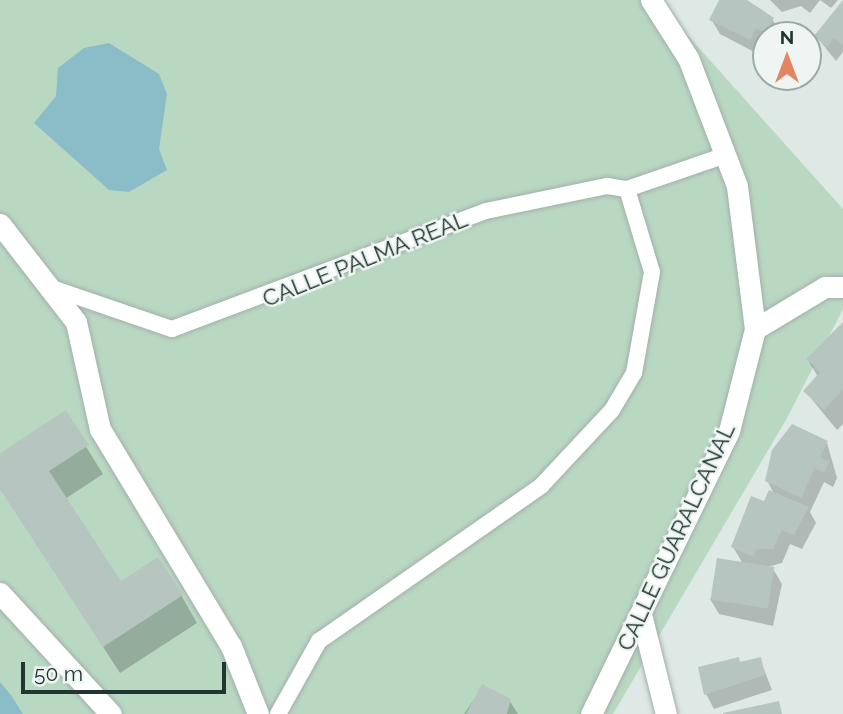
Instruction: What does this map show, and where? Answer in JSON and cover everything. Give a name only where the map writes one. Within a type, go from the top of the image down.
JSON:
[{"type":"street","name":"CALLE GUARALCANAL","points":[[591,714],[729,431],[755,328],[737,186],[688,58],[651,0]]},
{"type":"street","points":[[0,224],[76,322],[100,429],[231,646],[258,714]]},
{"type":"street","points":[[755,328],[825,287],[843,287]]},
{"type":"street","points":[[0,593],[111,714]]},
{"type":"street","points":[[641,614],[666,714]]},
{"type":"lane","name":"CALLE PALMA REAL","points":[[49,287],[172,330],[486,211],[607,186],[627,189],[726,155]]},
{"type":"lane","points":[[278,714],[318,641],[541,486],[612,410],[634,373],[652,272],[627,189]]},
{"type":"green space","points":[[0,0],[656,0],[843,209],[843,309],[787,418],[613,714],[0,714]]},
{"type":"water","points":[[109,43],[159,74],[167,94],[159,149],[167,170],[129,192],[109,190],[34,123],[56,96],[58,68],[84,48]]},
{"type":"water","points":[[0,682],[11,695],[23,714],[0,714]]},
{"type":"building","points":[[719,0],[747,0],[774,18],[772,21],[752,21],[750,40],[709,20]]},
{"type":"building","points":[[843,0],[843,45],[834,38],[827,47],[822,43],[822,26]]},
{"type":"building","points":[[843,322],[843,389],[824,410],[803,391],[820,372],[806,359]]},
{"type":"building","points":[[66,410],[89,445],[49,471],[121,581],[158,557],[183,595],[103,647],[0,489],[0,453]]},
{"type":"building","points":[[792,424],[828,441],[820,457],[829,462],[824,473],[815,468],[801,498],[765,481],[772,450]]},
{"type":"building","points":[[769,490],[809,507],[794,535],[782,530],[773,549],[757,549],[754,557],[731,547],[751,496],[764,501]]},
{"type":"building","points":[[717,558],[774,567],[768,609],[710,599]]},
{"type":"building","points":[[739,657],[740,662],[761,657],[765,675],[704,695],[698,667]]},
{"type":"building","points":[[482,684],[511,699],[507,714],[466,714]]},
{"type":"building","points":[[779,701],[782,714],[723,714],[723,713]]}]
